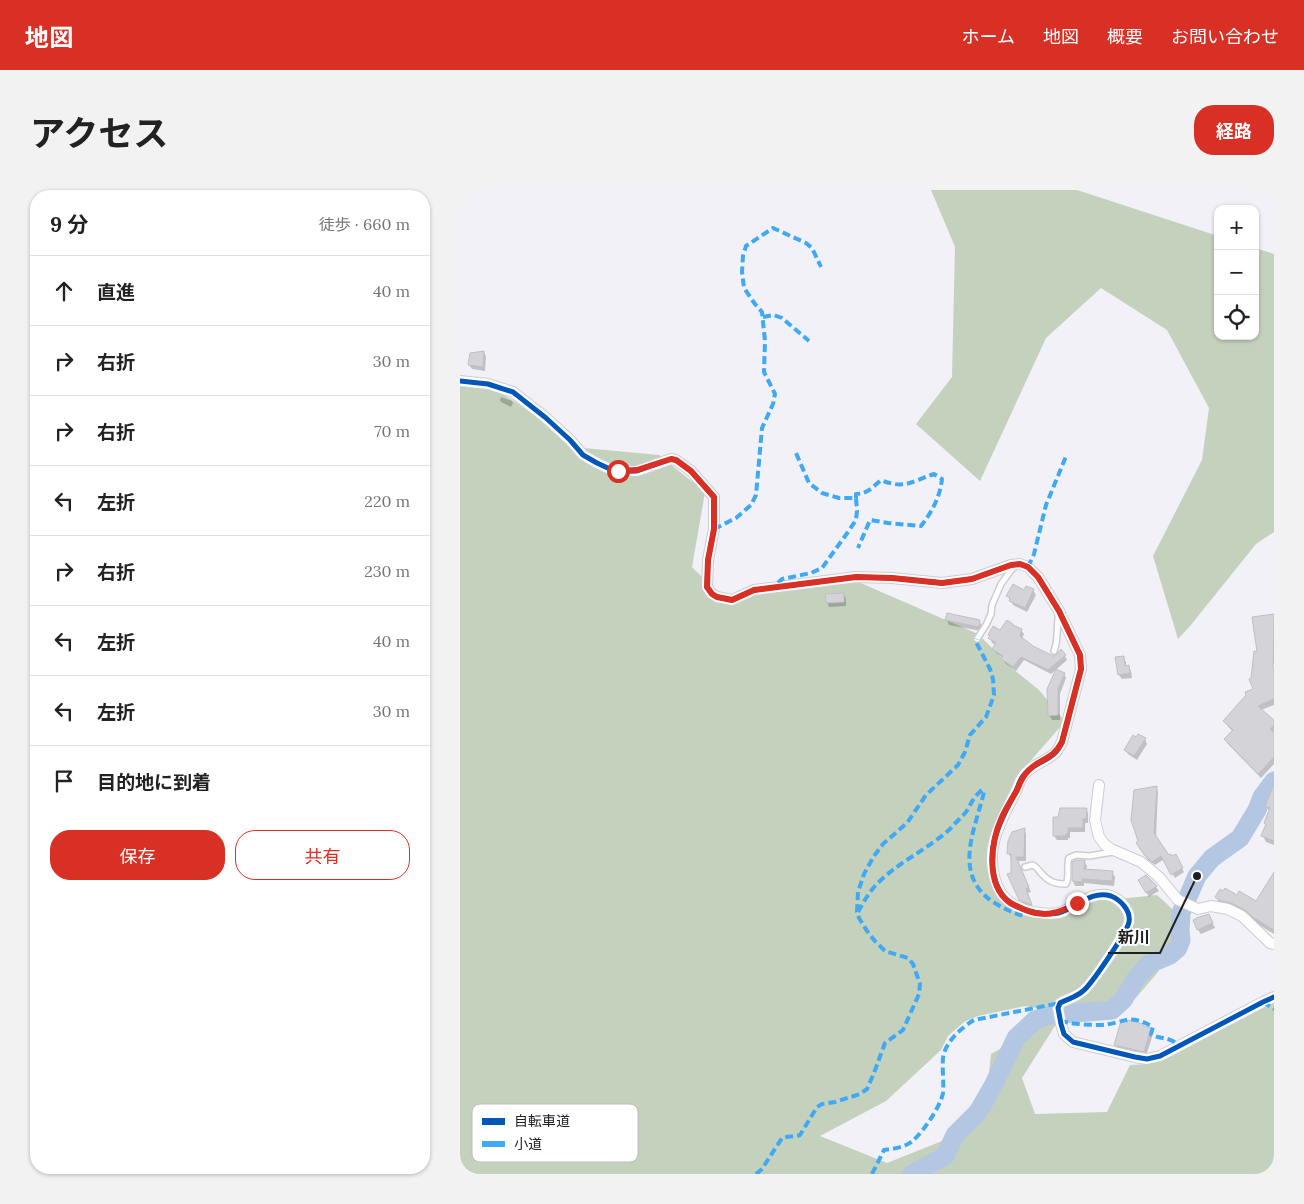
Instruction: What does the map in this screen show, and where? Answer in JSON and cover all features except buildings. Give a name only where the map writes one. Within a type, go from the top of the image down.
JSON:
[{"type":"street","points":[[460,381],[488,384],[513,392],[546,418],[583,455],[612,470],[637,470],[671,459],[676,460],[691,471],[714,497],[714,529],[708,560],[707,587],[717,597],[732,600],[754,590],[856,577],[892,578],[942,583],[972,579],[1016,564],[1028,567],[1038,577],[1059,611],[1080,655],[1081,669],[1062,742],[1057,751],[1030,768],[1024,775],[1002,818],[994,842],[992,858],[994,878],[1001,893],[1009,902],[1033,913],[1057,913],[1094,895],[1102,894],[1113,897],[1121,902],[1126,909],[1129,921],[1122,937],[1085,990],[1073,999],[1060,1003],[1058,1008],[1064,1034],[1073,1042],[1114,1053],[1147,1059],[1160,1056],[1274,997]]},
{"type":"street","points":[[1099,785],[1095,820],[1105,845],[1111,850],[1134,859],[1145,866],[1159,878],[1178,900],[1198,909],[1211,906],[1228,909],[1242,916],[1270,943],[1274,944]]},
{"type":"lane","points":[[977,639],[991,614],[992,605],[1001,584],[1016,564]]},
{"type":"lane","points":[[1054,651],[1057,642],[1059,611]]},
{"type":"lane","points":[[1025,867],[1032,864],[1051,882],[1066,884],[1068,881],[1068,861],[1072,856],[1090,856],[1116,852]]},
{"type":"green space","points":[[931,190],[1077,190],[1214,235],[1214,340],[1259,340],[1259,249],[1274,254],[1274,532],[1256,544],[1178,639],[1153,556],[1202,460],[1209,408],[1167,330],[1101,288],[1046,338],[980,481],[916,424],[952,377],[955,247]]},
{"type":"green space","points":[[460,383],[488,384],[584,448],[659,455],[705,492],[692,567],[719,594],[754,594],[856,581],[978,634],[1013,669],[1039,690],[1063,719],[1062,725],[1018,775],[1001,810],[989,843],[997,893],[1039,918],[1103,898],[1119,899],[1157,895],[1181,917],[1158,972],[1134,1000],[1049,1010],[1025,1006],[978,1016],[964,1022],[948,1036],[941,1050],[886,1101],[820,1136],[887,1163],[942,1141],[986,1101],[991,1054],[1044,1023],[1058,1021],[1022,1078],[1035,1114],[1107,1112],[1130,1065],[1149,1064],[1174,1055],[1274,1002],[1274,1174],[460,1174]]},
{"type":"waterway","points":[[912,1174],[945,1156],[955,1135],[978,1112],[1016,1038],[1035,1020],[1050,1015],[1112,1010],[1123,1000],[1137,977],[1149,964],[1170,955],[1178,948],[1181,940],[1181,913],[1197,876],[1212,858],[1240,838],[1257,810],[1262,797],[1274,781]]},
{"type":"marked path","points":[[714,529],[736,518],[751,505],[756,495],[762,428],[773,404],[775,394],[764,372],[765,341],[762,312],[744,288],[742,272],[746,246],[773,228],[806,243],[812,248],[821,267]]},
{"type":"marked path","points":[[763,317],[774,315],[782,318],[809,341]]},
{"type":"marked path","points":[[778,583],[782,579],[811,573],[822,568],[856,520],[856,498],[839,498],[822,493],[809,483],[796,453]]},
{"type":"marked path","points":[[1028,567],[1034,554],[1046,505],[1067,454]]},
{"type":"marked path","points":[[856,498],[856,494],[867,491],[881,480],[889,483],[903,484],[934,474],[942,479],[935,504],[921,526],[870,520],[858,548]]},
{"type":"marked path","points":[[756,1174],[762,1169],[782,1138],[800,1135],[817,1107],[860,1094],[867,1089],[885,1043],[903,1030],[919,994],[920,984],[913,964],[908,958],[885,951],[874,940],[859,918],[857,912],[858,892],[864,874],[874,856],[883,844],[907,823],[926,795],[958,765],[965,752],[970,735],[986,717],[994,695],[993,679],[976,642],[977,639]]},
{"type":"marked path","points":[[858,912],[870,892],[883,878],[941,837],[966,812],[973,800],[983,790],[970,851],[970,865],[973,878],[980,891],[993,902],[1024,916]]},
{"type":"marked path","points":[[1263,1002],[1274,1009]]},
{"type":"marked path","points":[[872,1174],[884,1150],[901,1147],[911,1142],[923,1130],[934,1114],[943,1093],[944,1052],[950,1041],[959,1031],[974,1020],[1060,1003]]},
{"type":"marked path","points":[[1060,1021],[1100,1025],[1137,1020],[1153,1027],[1151,1034],[1171,1040],[1179,1045]]},
{"type":"cycle path","points":[[460,381],[488,384],[513,392],[546,418],[583,455],[612,470],[637,471],[671,459],[676,460],[691,471],[714,497],[714,529],[708,560],[707,587],[717,597],[732,600],[754,590],[856,577],[892,578],[942,583],[972,579],[1011,565],[1020,564],[1028,567],[1038,577],[1059,611],[1080,655],[1081,669],[1062,742],[1057,751],[1026,772],[1020,780],[1000,823],[992,854],[996,881],[1001,893],[1008,901],[1029,911],[1045,914],[1059,913],[1091,897],[1104,895],[1111,896],[1122,903],[1127,910],[1129,918],[1127,928],[1087,987],[1077,995],[1060,1003],[1058,1008],[1064,1034],[1073,1042],[1147,1059],[1160,1056],[1274,997]]},
{"type":"place","name":"新川","points":[[1197,876]]},
{"type":"route","points":[[618,471],[637,470],[671,459],[676,460],[691,471],[714,497],[714,529],[708,560],[707,587],[712,594],[724,599],[732,600],[754,590],[856,577],[921,580],[942,583],[972,579],[1011,565],[1020,564],[1028,567],[1038,577],[1059,611],[1080,655],[1081,669],[1062,742],[1057,751],[1030,768],[1024,775],[1002,818],[994,842],[992,858],[994,878],[1001,893],[1009,902],[1033,913],[1057,913],[1077,903]]}]
